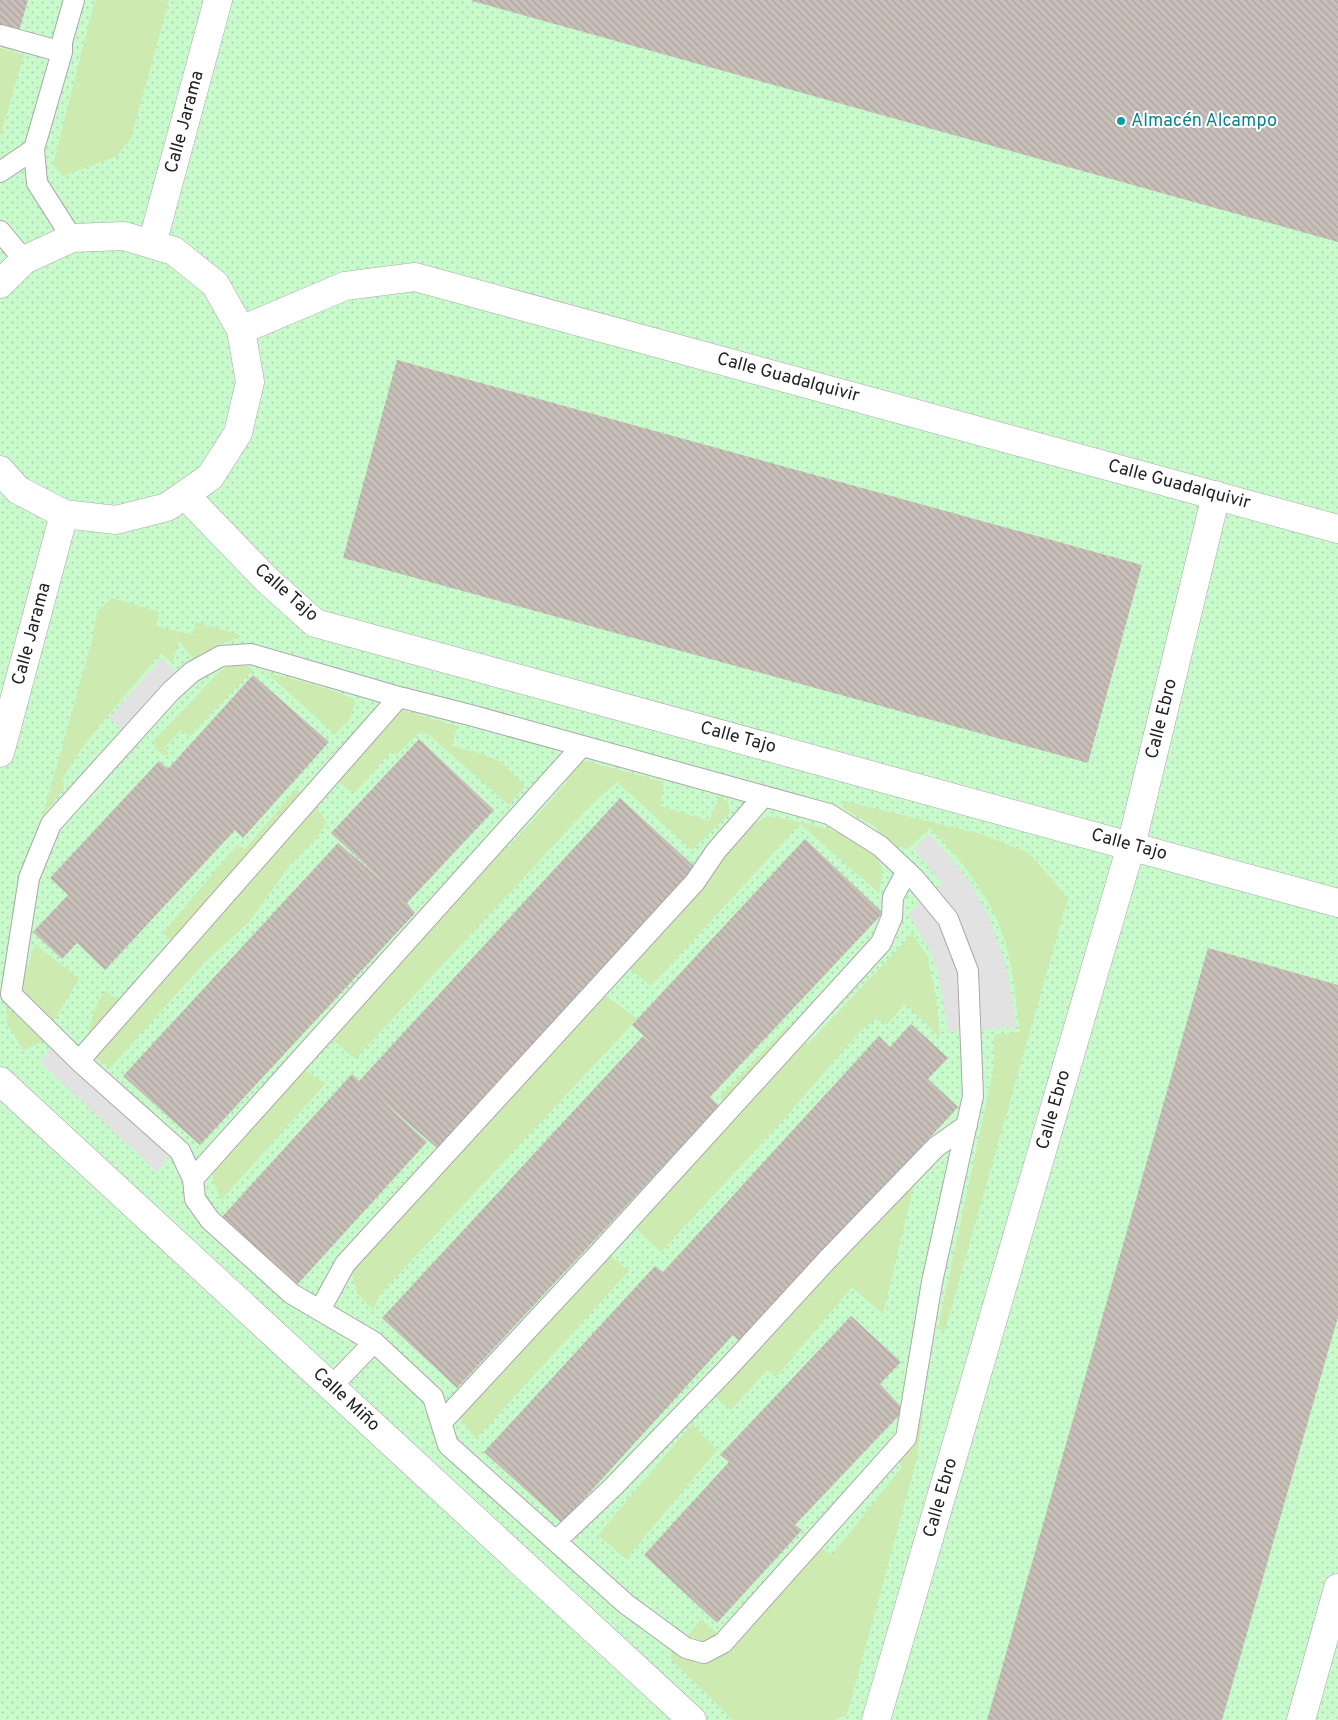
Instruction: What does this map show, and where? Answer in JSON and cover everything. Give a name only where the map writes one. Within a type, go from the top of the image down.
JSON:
[{"type":"street","name":"Calle Jarama","points":[[152,244],[218,0]]},
{"type":"street","points":[[0,284],[24,260],[72,238],[124,236],[174,252],[215,284],[242,330],[250,382],[238,433],[210,477],[167,508],[116,520],[64,514],[18,490],[0,470]]},
{"type":"street","name":"Calle Guadalquivir","points":[[242,330],[344,286],[415,277],[1338,529]]},
{"type":"street","name":"Calle Tajo","points":[[185,495],[266,579],[315,623],[1338,903]]},
{"type":"street","name":"Calle Ebro","points":[[876,1720],[1131,846],[1216,495]]},
{"type":"street","name":"Calle Jarama","points":[[0,753],[64,514]]},
{"type":"street","name":"Calle Miño","points":[[0,1081],[692,1720]]},
{"type":"street","points":[[1301,1720],[1338,1588]]},
{"type":"lane","points":[[72,238],[37,183],[34,148],[62,52],[62,42],[74,0]]},
{"type":"lane","points":[[0,35],[62,52]]},
{"type":"lane","points":[[0,172],[34,148]]},
{"type":"lane","points":[[0,231],[24,260]]},
{"type":"lane","points":[[251,654],[399,697],[829,814],[880,846],[907,871],[948,919],[968,970],[973,1096],[932,1282],[906,1438],[723,1643],[704,1653],[686,1648],[626,1604],[448,1445],[433,1397],[374,1342],[292,1294],[210,1220],[195,1199],[192,1179],[180,1152],[79,1061],[11,994],[28,878],[51,824],[172,691],[192,672],[221,656],[251,654]]},
{"type":"lane","points":[[79,1061],[399,697]]},
{"type":"lane","points":[[192,1179],[582,746]]},
{"type":"lane","points":[[320,1310],[345,1264],[695,882],[716,851],[764,796]]},
{"type":"lane","points":[[441,1423],[599,1253],[881,943],[892,917],[893,897],[907,871]]},
{"type":"lane","points":[[556,1541],[614,1487],[936,1147],[967,1125]]},
{"type":"lane","points":[[331,1387],[374,1342]]},
{"type":"green space","points":[[0,0],[1338,0],[1338,1720],[0,1720]]},
{"type":"green space","points":[[95,0],[169,0],[131,138],[117,156],[63,176],[53,165]]},
{"type":"green space","points":[[0,48],[24,55],[0,136]]},
{"type":"green space","points":[[112,598],[159,612],[156,626],[192,635],[196,622],[240,635],[193,659],[179,641],[172,663],[161,653],[81,749],[62,779],[64,788],[42,818],[92,641],[97,612]]},
{"type":"green space","points":[[229,665],[246,666],[253,670],[190,736],[181,730],[164,748],[169,752],[166,756],[155,749],[154,741],[218,673]]},
{"type":"green space","points":[[267,673],[322,687],[353,699],[355,703],[350,719],[335,734]]},
{"type":"green space","points":[[384,705],[457,726],[452,746],[482,754],[501,762],[525,786],[509,805],[428,734],[420,732],[396,755],[392,751],[354,793],[330,776]]},
{"type":"green space","points":[[568,758],[664,782],[660,806],[709,821],[720,795],[728,802],[730,813],[692,850],[617,782],[592,804],[355,1059],[324,1032],[493,837],[507,849],[567,782],[554,767]]},
{"type":"green space","points":[[296,789],[310,800],[327,822],[317,838],[290,865],[249,922],[205,962],[110,1068],[88,1052],[91,1020],[105,991],[122,1003],[176,947],[163,933],[237,845],[245,849]]},
{"type":"green space","points":[[844,801],[981,834],[1029,853],[1068,898],[944,1333],[938,1328],[994,1067],[994,1035],[1020,1032],[1011,965],[1004,937],[989,903],[968,871],[930,828],[908,849],[889,844],[874,826],[843,808]]},
{"type":"green space","points":[[768,816],[832,830],[864,845],[875,855],[882,869],[879,893],[800,824],[651,986],[627,966],[753,824]]},
{"type":"green space","points":[[912,934],[927,955],[936,997],[940,1037],[905,1004],[887,1024],[875,1019],[861,1030],[784,1119],[661,1252],[629,1222],[730,1109],[720,1097],[787,1027],[808,1044]]},
{"type":"green space","points":[[35,944],[79,979],[53,1022],[29,1005],[21,989]]},
{"type":"green space","points":[[601,992],[637,1019],[380,1294],[373,1310],[357,1293],[351,1269]]},
{"type":"green space","points":[[6,1007],[44,1041],[23,1050],[7,1023]]},
{"type":"green space","points":[[292,1061],[325,1084],[221,1200],[213,1181],[211,1158]]},
{"type":"green space","points":[[915,1181],[883,1314],[852,1287],[776,1377],[767,1370],[731,1410],[712,1394]]},
{"type":"green space","points":[[601,1248],[629,1271],[476,1439],[455,1412]]},
{"type":"green space","points":[[923,1413],[917,1458],[847,1715],[835,1720],[733,1720],[670,1658],[701,1619],[720,1636],[807,1538],[832,1555],[902,1467],[887,1450],[915,1414]]},
{"type":"green space","points":[[692,1424],[717,1450],[626,1559],[598,1535]]},
{"type":"shaded area","points":[[162,658],[177,673],[123,731],[109,718]]},
{"type":"shaded area","points":[[929,834],[967,878],[988,915],[1006,965],[1017,1027],[948,1032],[939,978],[932,953],[908,914],[942,884],[914,849]]},
{"type":"shaded area","points":[[52,1048],[169,1157],[157,1172],[40,1062]]},
{"type":"building","points":[[0,0],[28,0],[17,38],[0,33]]},
{"type":"building","name":"Almacén Alcampo","points":[[1338,0],[1338,242],[472,1]]},
{"type":"building","points":[[397,360],[1142,565],[1088,763],[343,558]]},
{"type":"building","points":[[253,675],[329,742],[243,838],[235,830],[105,970],[77,943],[62,959],[33,932],[68,895],[50,878],[159,761],[168,769]]},
{"type":"building","points":[[419,739],[494,810],[407,903],[415,913],[200,1145],[123,1076],[338,843],[385,883],[331,833]]},
{"type":"building","points":[[620,798],[696,868],[438,1149],[379,1098],[427,1142],[297,1285],[222,1217],[352,1074],[359,1081]]},
{"type":"building","points":[[805,839],[883,913],[710,1097],[719,1106],[457,1388],[382,1318],[643,1036],[656,1047],[632,1025]]},
{"type":"building","points":[[1208,948],[1338,985],[1338,1317],[1222,1720],[987,1720]]},
{"type":"building","points":[[911,1024],[948,1058],[928,1079],[958,1107],[741,1343],[733,1335],[562,1523],[484,1452],[655,1266],[663,1272],[879,1036],[890,1047]]},
{"type":"building","points":[[851,1316],[901,1362],[880,1384],[904,1410],[795,1525],[802,1530],[717,1623],[644,1555],[729,1462],[720,1455]]},
{"type":"place","name":"Almacén Alcampo","points":[[1121,121]]}]
